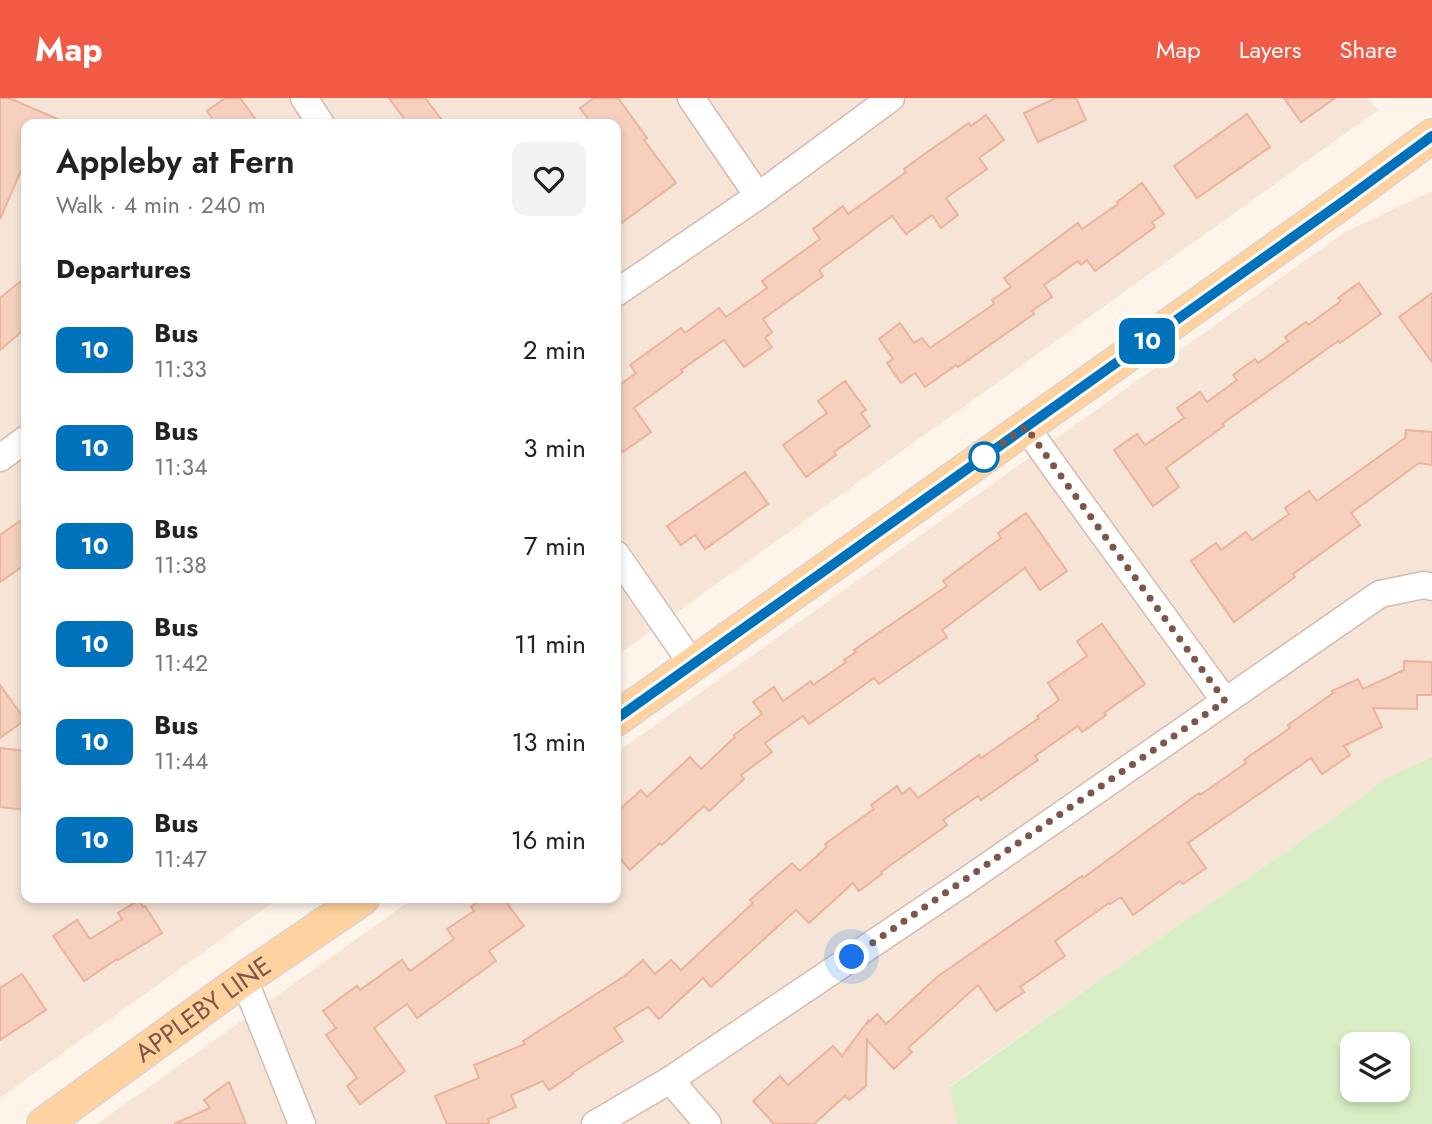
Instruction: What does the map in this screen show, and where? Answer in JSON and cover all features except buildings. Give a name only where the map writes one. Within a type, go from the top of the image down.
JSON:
[{"type":"main road","points":[[621,715],[1432,136]]},
{"type":"main road","name":"APPLEBY LINE","points":[[44,1124],[244,979],[356,903]]},
{"type":"street","points":[[303,98],[318,119]]},
{"type":"street","points":[[691,98],[758,196]]},
{"type":"street","points":[[621,290],[758,196],[891,98]]},
{"type":"street","points":[[1026,427],[1225,701]]},
{"type":"street","points":[[0,458],[21,443]]},
{"type":"street","points":[[621,561],[692,664]]},
{"type":"street","points":[[595,1124],[670,1080],[977,873],[1380,594],[1424,585],[1432,587]]},
{"type":"street","points":[[244,979],[302,1124]]},
{"type":"street","points":[[670,1080],[708,1124]]},
{"type":"shaded area","points":[[0,98],[1368,98],[1378,110],[621,652],[621,119],[21,119],[21,903],[272,903],[0,1098]]},
{"type":"shaded area","points":[[1432,191],[1432,757],[1386,778],[1323,826],[950,1086],[957,1124],[97,1124],[407,903],[621,903],[621,749],[1345,232]]},
{"type":"green space","points":[[1432,757],[1432,1124],[957,1124],[950,1087],[1323,826],[1386,778]]},
{"type":"bus line","name":"10","points":[[621,715],[1432,136]]},
{"type":"route","points":[[852,957],[1225,701],[1026,427],[982,458],[984,457]]}]
